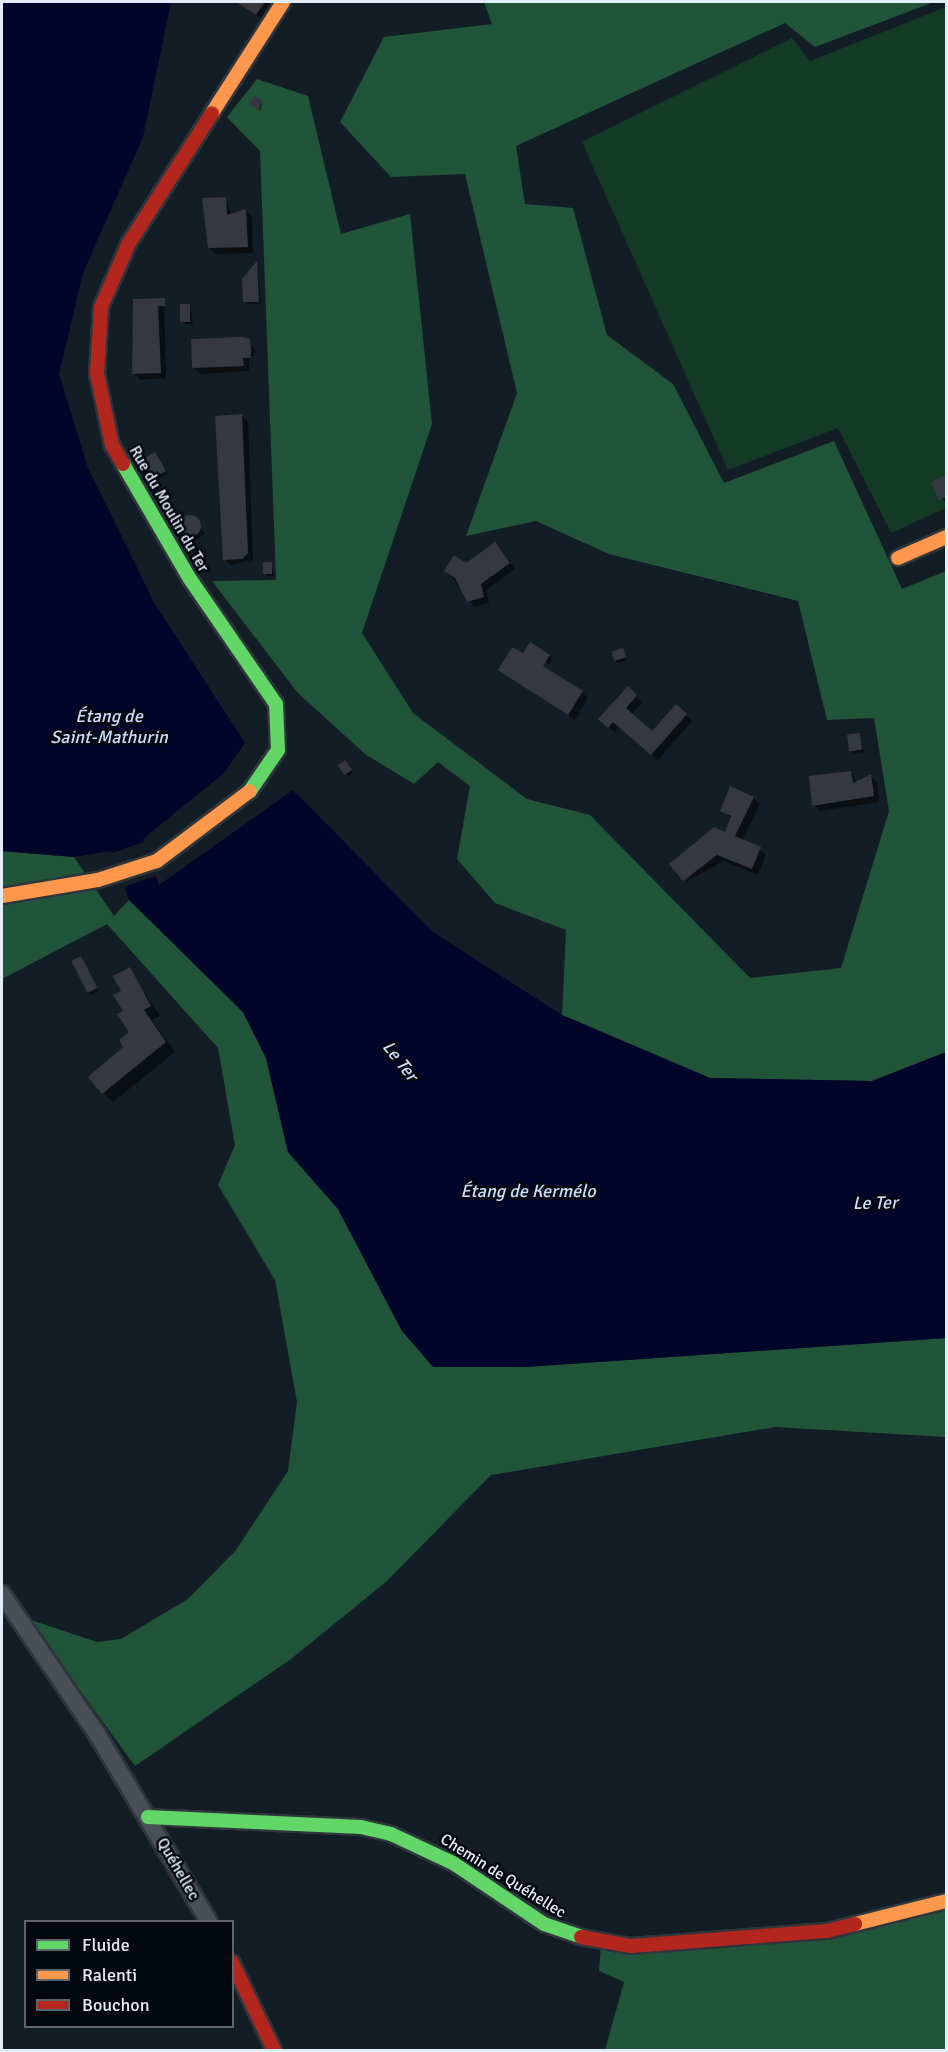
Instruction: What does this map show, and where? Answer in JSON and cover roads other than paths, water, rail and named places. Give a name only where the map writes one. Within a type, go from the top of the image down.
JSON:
[{"type":"street","name":"Rue du Moulin du Ter","points":[[2,896],[115,876],[157,861],[254,788],[278,750],[280,719],[264,682],[190,579],[112,445],[97,375],[101,308],[129,243],[283,2]]},
{"type":"street","points":[[898,558],[946,537]]},
{"type":"street","name":"Quéhellec","points":[[2,1594],[148,1817],[208,1920]]},
{"type":"street","name":"Chemin de Quéhellec","points":[[148,1817],[362,1827],[391,1833],[453,1863],[544,1924],[595,1942],[630,1946],[827,1931],[946,1901]]},
{"type":"street","points":[[234,1966],[274,2050]]},
{"type":"water","name":"Étang de Kermélo","points":[[2,2],[171,2],[143,137],[83,273],[59,374],[88,468],[155,604],[245,743],[224,773],[143,839],[159,885],[293,790],[433,932],[562,1015],[710,1078],[872,1081],[946,1052],[946,1338],[526,1367],[433,1367],[402,1331],[338,1209],[288,1152],[266,1058],[243,1012],[129,900],[111,851],[74,857],[2,851]]},
{"type":"water label","name":"Étang de Saint-Mathurin","points":[[109,727]]},
{"type":"water label","name":"Le Ter","points":[[400,1061]]},
{"type":"water label","name":"Le Ter","points":[[875,1203]]}]
